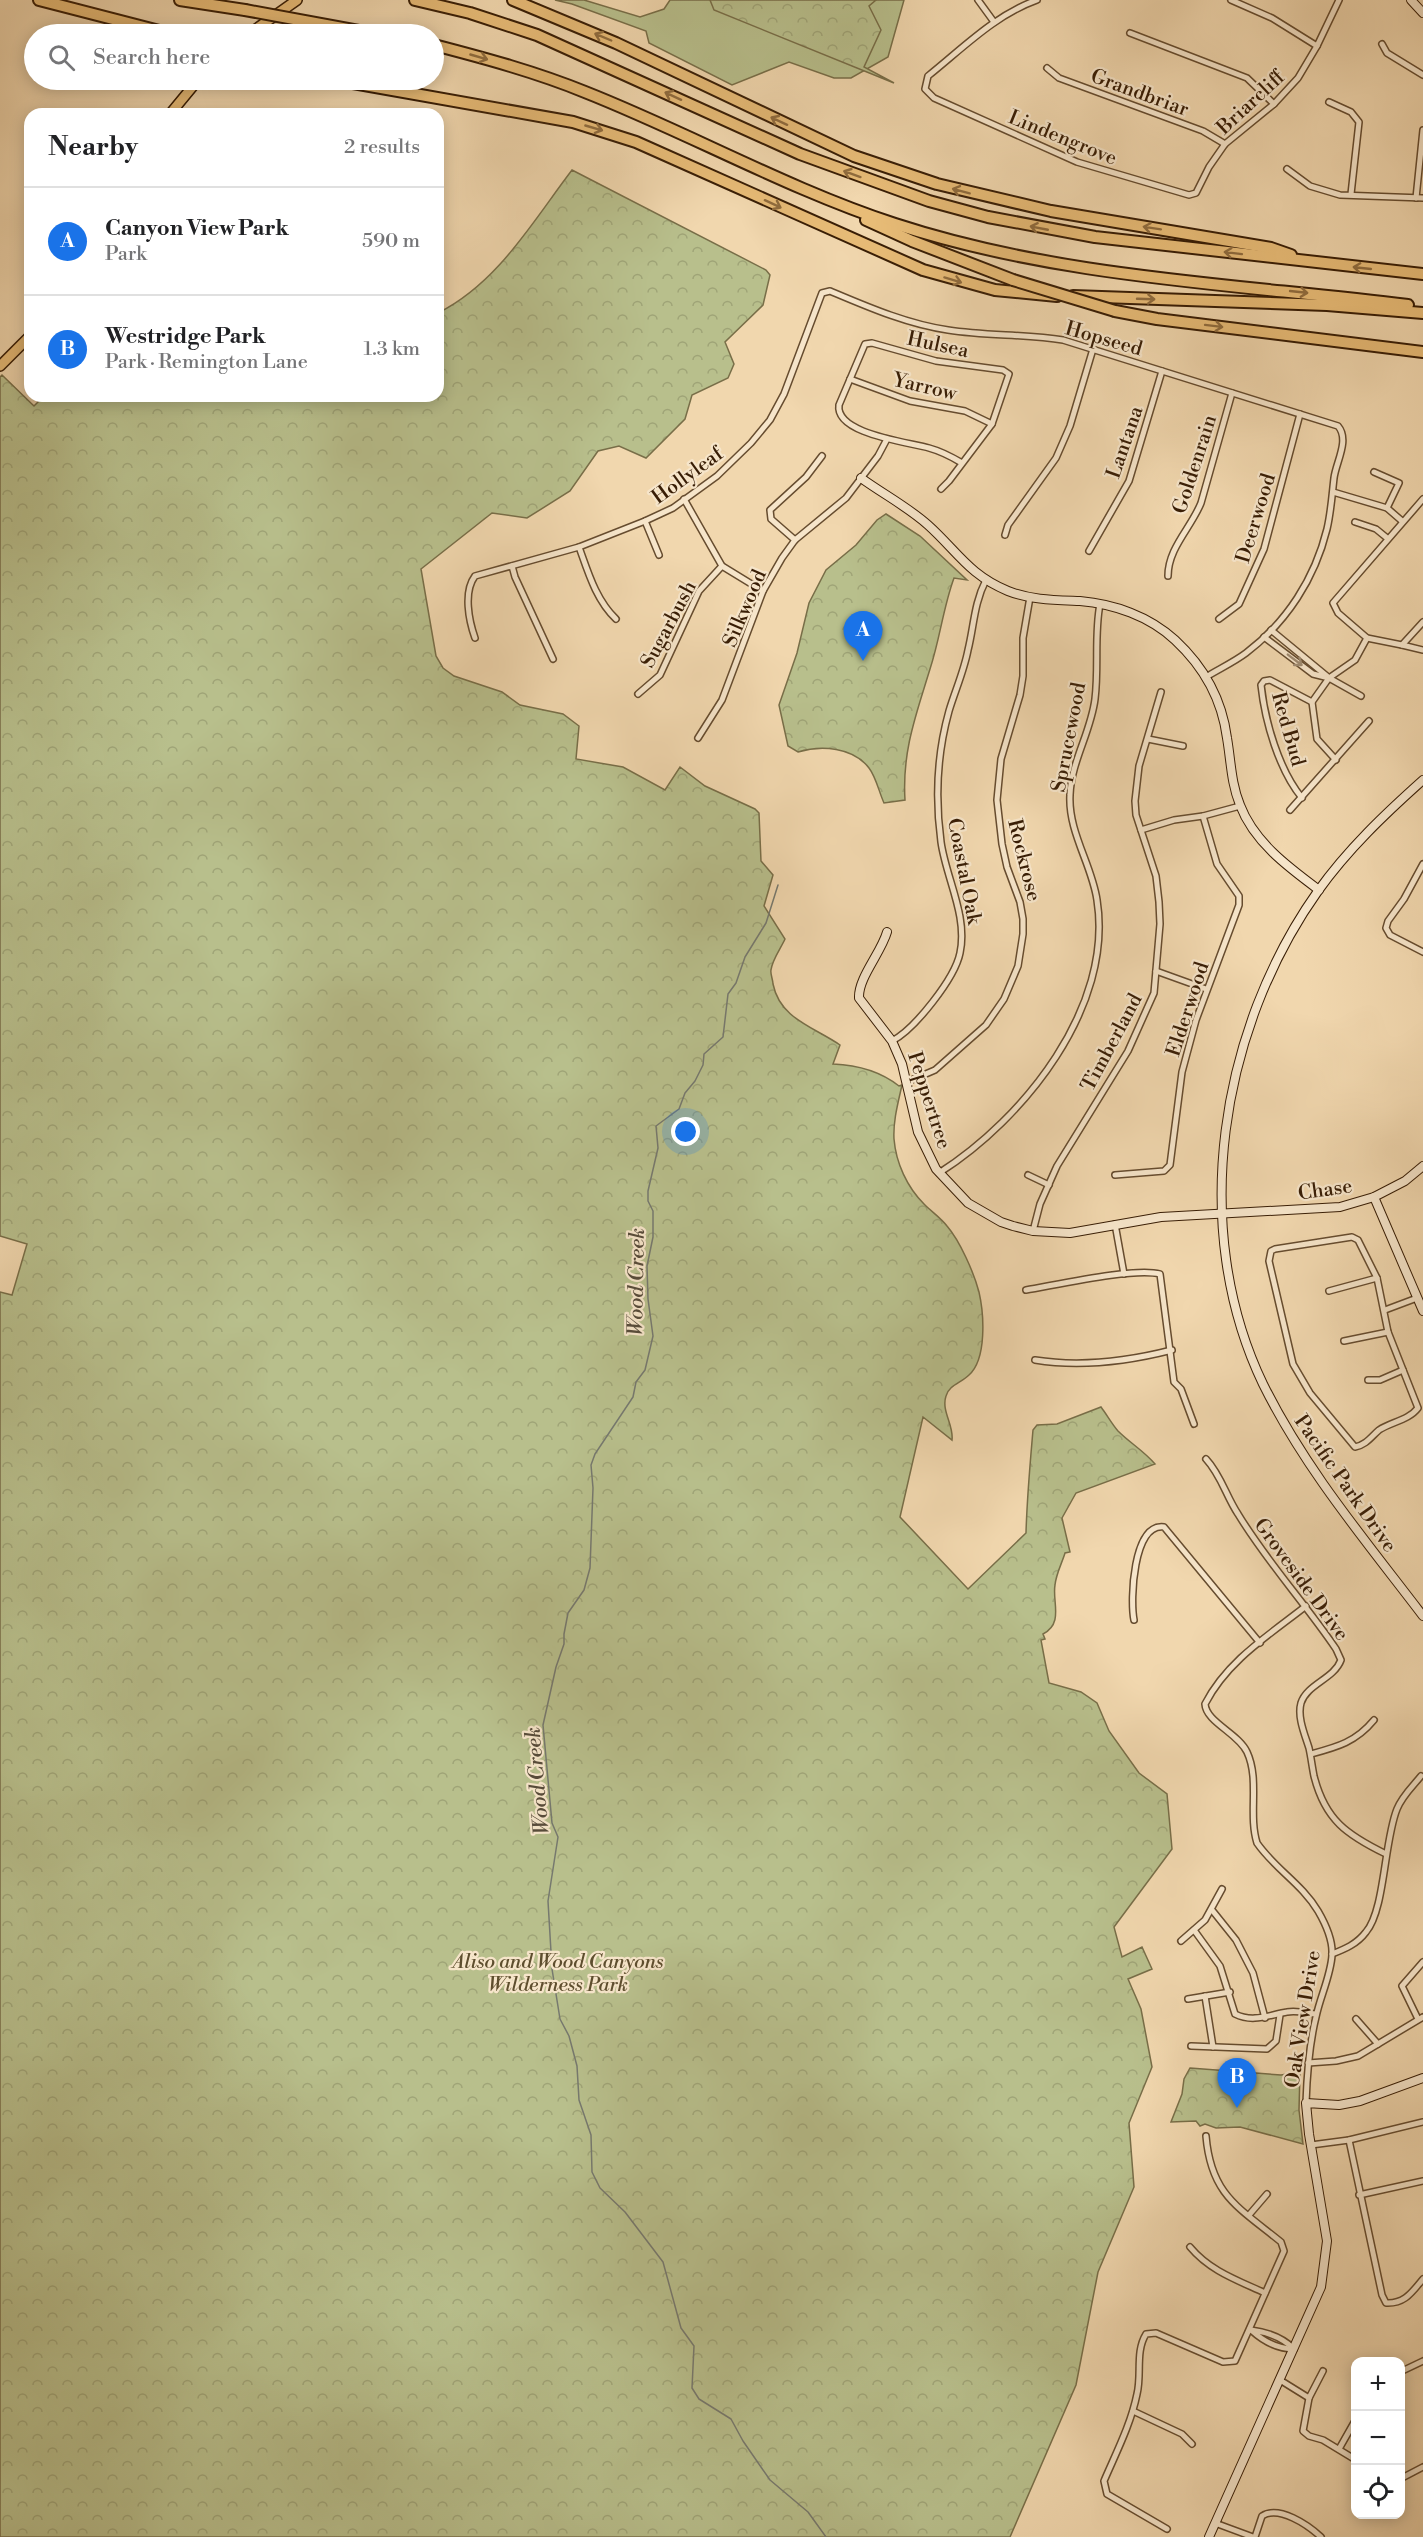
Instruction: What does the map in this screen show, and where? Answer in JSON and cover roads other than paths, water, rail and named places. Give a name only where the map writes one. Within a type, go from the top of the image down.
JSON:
[{"type":"highway","points":[[39,0],[132,24]]},
{"type":"highway","points":[[180,0],[320,24]]},
{"type":"highway","points":[[415,0],[470,13],[537,35],[801,154],[929,201],[988,217],[1076,234],[1423,274]]},
{"type":"highway","points":[[513,0],[616,43],[854,156],[937,184],[1051,212],[1271,248],[1311,262]]},
{"type":"highway","points":[[444,48],[487,59],[584,91],[851,210],[951,242],[1044,262],[1136,275],[1423,307]]},
{"type":"highway","points":[[392,90],[573,122],[615,134],[914,267],[962,283],[1037,295],[1327,305],[1423,313]]},
{"type":"highway","points":[[851,210],[874,225],[1013,280],[1115,310],[1158,319],[1423,352]]},
{"type":"main road","points":[[263,24],[297,0]]},
{"type":"main road","points":[[175,108],[190,90]]},
{"type":"main road","points":[[0,366],[24,342]]},
{"type":"street","points":[[978,0],[994,22],[1010,11],[1037,0]]},
{"type":"street","points":[[1231,0],[1272,18],[1317,46]]},
{"type":"street","name":"Briarcliff","points":[[1196,193],[1224,144],[1274,104],[1298,78],[1317,46],[1339,0]]},
{"type":"street","points":[[1411,0],[1423,13]]},
{"type":"street","name":"Lindengrove","points":[[994,22],[928,76],[925,89],[934,98],[1077,162],[1189,195],[1196,193]]},
{"type":"street","points":[[1130,33],[1247,78],[1274,104]]},
{"type":"street","points":[[1382,44],[1387,52],[1423,75]]},
{"type":"street","name":"Grandbriar","points":[[1047,68],[1059,78],[1203,131],[1224,144]]},
{"type":"street","points":[[1329,102],[1351,112],[1359,122],[1351,194]]},
{"type":"street","points":[[1416,198],[1423,130]]},
{"type":"street","points":[[1287,169],[1310,186],[1340,195],[1423,198]]},
{"type":"street","name":"Hollyleaf","points":[[475,638],[469,619],[471,582],[480,574],[579,547],[645,521],[673,508],[717,476],[751,443],[770,420],[784,394],[822,293],[830,291],[851,300]]},
{"type":"street","name":"Hopseed","points":[[851,300],[894,317],[946,330],[1035,336],[1093,349],[1338,426],[1343,432],[1343,442],[1333,492]]},
{"type":"street","name":"Hulsea","points":[[850,379],[865,344],[872,343],[916,357],[969,367],[1004,370],[1009,374],[992,424]]},
{"type":"street","points":[[1005,535],[1008,525],[1056,458],[1070,426],[1093,349]]},
{"type":"street","name":"Lantana","points":[[1089,551],[1129,481],[1162,370]]},
{"type":"street","points":[[850,379],[838,411],[843,421],[850,426],[887,439],[930,448],[962,463]]},
{"type":"street","name":"Yarrow","points":[[850,379],[910,401],[965,411],[992,424]]},
{"type":"street","name":"Goldenrain","points":[[1168,576],[1168,564],[1173,551],[1196,516],[1201,503],[1232,393]]},
{"type":"street","name":"Deerwood","points":[[1219,620],[1239,604],[1264,549],[1300,414]]},
{"type":"street","points":[[942,489],[992,424]]},
{"type":"street","name":"Silkwood","points":[[698,738],[722,700],[763,591],[782,558],[795,540],[846,498],[878,456],[887,439]]},
{"type":"street","points":[[795,540],[771,519],[770,510],[806,477],[822,456]]},
{"type":"street","points":[[1374,472],[1399,483],[1388,508]]},
{"type":"street","points":[[861,478],[929,525],[961,561],[986,580],[1009,591],[1030,597],[1100,604],[1133,614],[1163,630],[1194,659],[1206,676],[1225,723],[1230,771],[1240,806],[1254,831],[1266,846],[1319,890]]},
{"type":"street","points":[[1206,676],[1245,654],[1289,611],[1311,575],[1328,527],[1333,492],[1388,508],[1402,521]]},
{"type":"street","points":[[684,499],[722,566],[763,591]]},
{"type":"street","points":[[1423,499],[1333,603],[1338,613],[1367,638],[1423,650]]},
{"type":"street","points":[[645,521],[659,555]]},
{"type":"street","points":[[1355,522],[1376,529],[1387,538]]},
{"type":"street","points":[[579,547],[592,583],[606,610],[616,619]]},
{"type":"street","points":[[512,566],[553,659]]},
{"type":"street","name":"Sugarbush","points":[[638,694],[660,675],[699,591],[722,566]]},
{"type":"street","name":"Coastal Oak","points":[[892,1041],[914,1026],[954,969],[960,955],[961,921],[947,874],[942,846],[937,780],[944,734],[968,651],[976,605],[986,580]]},
{"type":"street","name":"Rockrose","points":[[907,1082],[935,1070],[986,1025],[1004,999],[1018,966],[1023,919],[1020,902],[1007,867],[997,800],[1001,759],[1020,695],[1024,629],[1030,597]]},
{"type":"street","name":"Sprucewood","points":[[939,1173],[984,1141],[1021,1105],[1041,1079],[1078,1019],[1091,984],[1098,939],[1097,899],[1075,830],[1070,795],[1072,773],[1095,700],[1096,642],[1100,604]]},
{"type":"street","points":[[1402,645],[1423,622]]},
{"type":"street","points":[[1271,630],[1329,678],[1361,696]]},
{"type":"street","points":[[1264,637],[1313,674],[1329,678]]},
{"type":"street","points":[[1336,760],[1317,739],[1312,702],[1329,678],[1355,660],[1367,638]]},
{"type":"street","name":"Red Bud","points":[[1302,798],[1290,784],[1280,765],[1262,685],[1264,681],[1270,680],[1312,702]]},
{"type":"street","name":"Timberland","points":[[1033,1231],[1057,1166],[1132,1043],[1154,993],[1159,902],[1156,876],[1136,815],[1136,783],[1155,706],[1161,692]]},
{"type":"street","points":[[1290,810],[1369,722]]},
{"type":"street","points":[[1148,739],[1183,746]]},
{"type":"street","name":"Pacific Park Drive","points":[[1421,1610],[1304,1459],[1276,1409],[1254,1363],[1239,1314],[1227,1264],[1222,1215],[1226,1136],[1241,1054],[1269,980],[1294,930],[1319,890],[1365,835],[1423,780]]},
{"type":"street","points":[[1141,830],[1174,820],[1203,816],[1240,806]]},
{"type":"street","name":"Elderwood","points":[[1114,1175],[1164,1171],[1170,1165],[1182,1072],[1206,989],[1239,905],[1239,896],[1217,864],[1203,816]]},
{"type":"street","points":[[1423,864],[1386,928],[1390,935],[1423,952]]},
{"type":"street","name":"Peppertree","points":[[887,932],[883,945],[858,989],[859,998],[892,1041],[907,1082],[918,1132],[926,1150],[939,1173],[968,1203],[1001,1222],[1033,1231],[1070,1233],[1161,1217],[1222,1215]]},
{"type":"street","points":[[1156,971],[1206,989]]},
{"type":"street","name":"Chase","points":[[1222,1215],[1340,1207],[1374,1197],[1405,1181],[1423,1166]]},
{"type":"street","points":[[1028,1174],[1049,1185]]},
{"type":"street","points":[[1374,1197],[1423,1311]]},
{"type":"street","points":[[1115,1224],[1124,1274]]},
{"type":"street","points":[[1418,1408],[1410,1416],[1380,1430],[1363,1446],[1352,1446],[1310,1393],[1293,1364],[1274,1290],[1269,1255],[1271,1251],[1356,1238],[1365,1251],[1377,1278],[1388,1332],[1418,1408],[1423,1414]]},
{"type":"street","points":[[1026,1290],[1124,1274],[1154,1272],[1160,1274],[1172,1350],[1174,1382],[1181,1389],[1194,1424]]},
{"type":"street","points":[[1329,1291],[1377,1278]]},
{"type":"street","points":[[1385,1310],[1417,1298]]},
{"type":"street","points":[[1344,1341],[1388,1332]]},
{"type":"street","points":[[1035,1360],[1055,1363],[1120,1359],[1172,1350]]},
{"type":"street","points":[[1368,1380],[1380,1380],[1403,1370]]},
{"type":"street","name":"Groveside Drive","points":[[1206,1459],[1216,1470],[1237,1513],[1251,1534],[1336,1649],[1341,1660],[1337,1670],[1306,1695],[1301,1703],[1300,1716],[1320,1793],[1333,1818],[1357,1840],[1386,1854]]},
{"type":"street","points":[[1134,1620],[1132,1610],[1136,1560],[1153,1528],[1164,1527],[1260,1643]]},
{"type":"street","name":"Oak View Drive","points":[[1209,2537],[1321,2287],[1327,2241],[1306,2103],[1308,2063],[1316,2014],[1332,1954],[1328,1931],[1310,1898],[1295,1881],[1265,1855],[1257,1844],[1254,1827],[1252,1768],[1245,1749],[1205,1710],[1204,1704],[1219,1681],[1237,1661],[1306,1606]]},
{"type":"street","points":[[1311,1754],[1347,1744],[1365,1731],[1374,1720]]},
{"type":"street","points":[[1332,1954],[1351,1946],[1367,1932],[1377,1913],[1386,1854],[1397,1807],[1421,1776]]},
{"type":"street","points":[[1181,1941],[1212,1910],[1222,1889]]},
{"type":"street","points":[[1212,1910],[1236,1940],[1253,1972],[1265,2018]]},
{"type":"street","points":[[1194,1930],[1220,1966],[1235,2014],[1243,2018],[1265,2018],[1288,2011],[1316,2014]]},
{"type":"street","points":[[1308,2063],[1348,2059],[1378,2044],[1420,2018],[1402,1986],[1423,1962]]},
{"type":"street","points":[[1188,1999],[1230,1992]]},
{"type":"street","points":[[1205,1996],[1213,2047]]},
{"type":"street","points":[[1191,2046],[1267,2049],[1276,2041],[1280,2014]]},
{"type":"street","points":[[1356,2019],[1378,2044]]},
{"type":"street","points":[[1306,2103],[1339,2105],[1360,2101],[1423,2078]]},
{"type":"street","points":[[1311,2145],[1349,2140],[1423,2122]]},
{"type":"street","points":[[1167,2529],[1107,2494],[1104,2488],[1104,2481],[1133,2411],[1138,2391],[1140,2344],[1146,2334],[1156,2333],[1223,2362],[1235,2361],[1251,2330],[1284,2251],[1281,2242],[1220,2189],[1212,2171],[1206,2136]]},
{"type":"street","points":[[1349,2140],[1359,2195],[1382,2295],[1386,2303],[1396,2304],[1406,2298],[1423,2279]]},
{"type":"street","points":[[1359,2195],[1423,2181]]},
{"type":"street","points":[[1249,2215],[1267,2194]]},
{"type":"street","points":[[1190,2247],[1202,2261],[1219,2272],[1265,2293]]},
{"type":"street","points":[[1251,2330],[1270,2334],[1286,2341],[1294,2349]]},
{"type":"street","points":[[1251,2330],[1267,2342],[1282,2349],[1294,2349]]},
{"type":"street","points":[[1267,2342],[1270,2334]]},
{"type":"street","points":[[1405,2370],[1423,2361]]},
{"type":"street","points":[[1323,2371],[1309,2398],[1303,2431],[1351,2457]]},
{"type":"street","points":[[1280,2380],[1309,2398]]},
{"type":"street","points":[[1133,2411],[1182,2434],[1192,2444]]},
{"type":"street","points":[[1339,2449],[1351,2428]]},
{"type":"street","points":[[1405,2476],[1423,2467]]},
{"type":"street","points":[[1215,2523],[1254,2537],[1262,2516],[1273,2512],[1298,2521],[1321,2537]]},
{"type":"waterway","name":"Wood Creek","points":[[778,885],[766,923],[745,957],[736,983],[728,994],[723,1037],[704,1054],[703,1065],[695,1081],[685,1093],[679,1109],[656,1126],[658,1148],[648,1191],[648,1201],[653,1211],[653,1237],[647,1266],[648,1299],[653,1336],[645,1370],[636,1382],[633,1397],[595,1454],[591,1465],[593,1488],[590,1568],[584,1590],[568,1613],[564,1644],[556,1667],[543,1725],[552,1823],[558,1837],[548,1901],[552,1969],[560,2019],[569,2036],[577,2066],[579,2100],[591,2135],[592,2172],[600,2188],[625,2212],[663,2262],[681,2328],[694,2346],[692,2388],[699,2399],[731,2419],[770,2480],[808,2512],[826,2537]]},
{"type":"place","name":"Canyon View Park","points":[[863,661]]},
{"type":"place","name":"Westridge Park","points":[[1237,2108]]},
{"type":"park label","name":"Aliso and Wood Canyons Wilderness Park","points":[[558,1972]]}]
